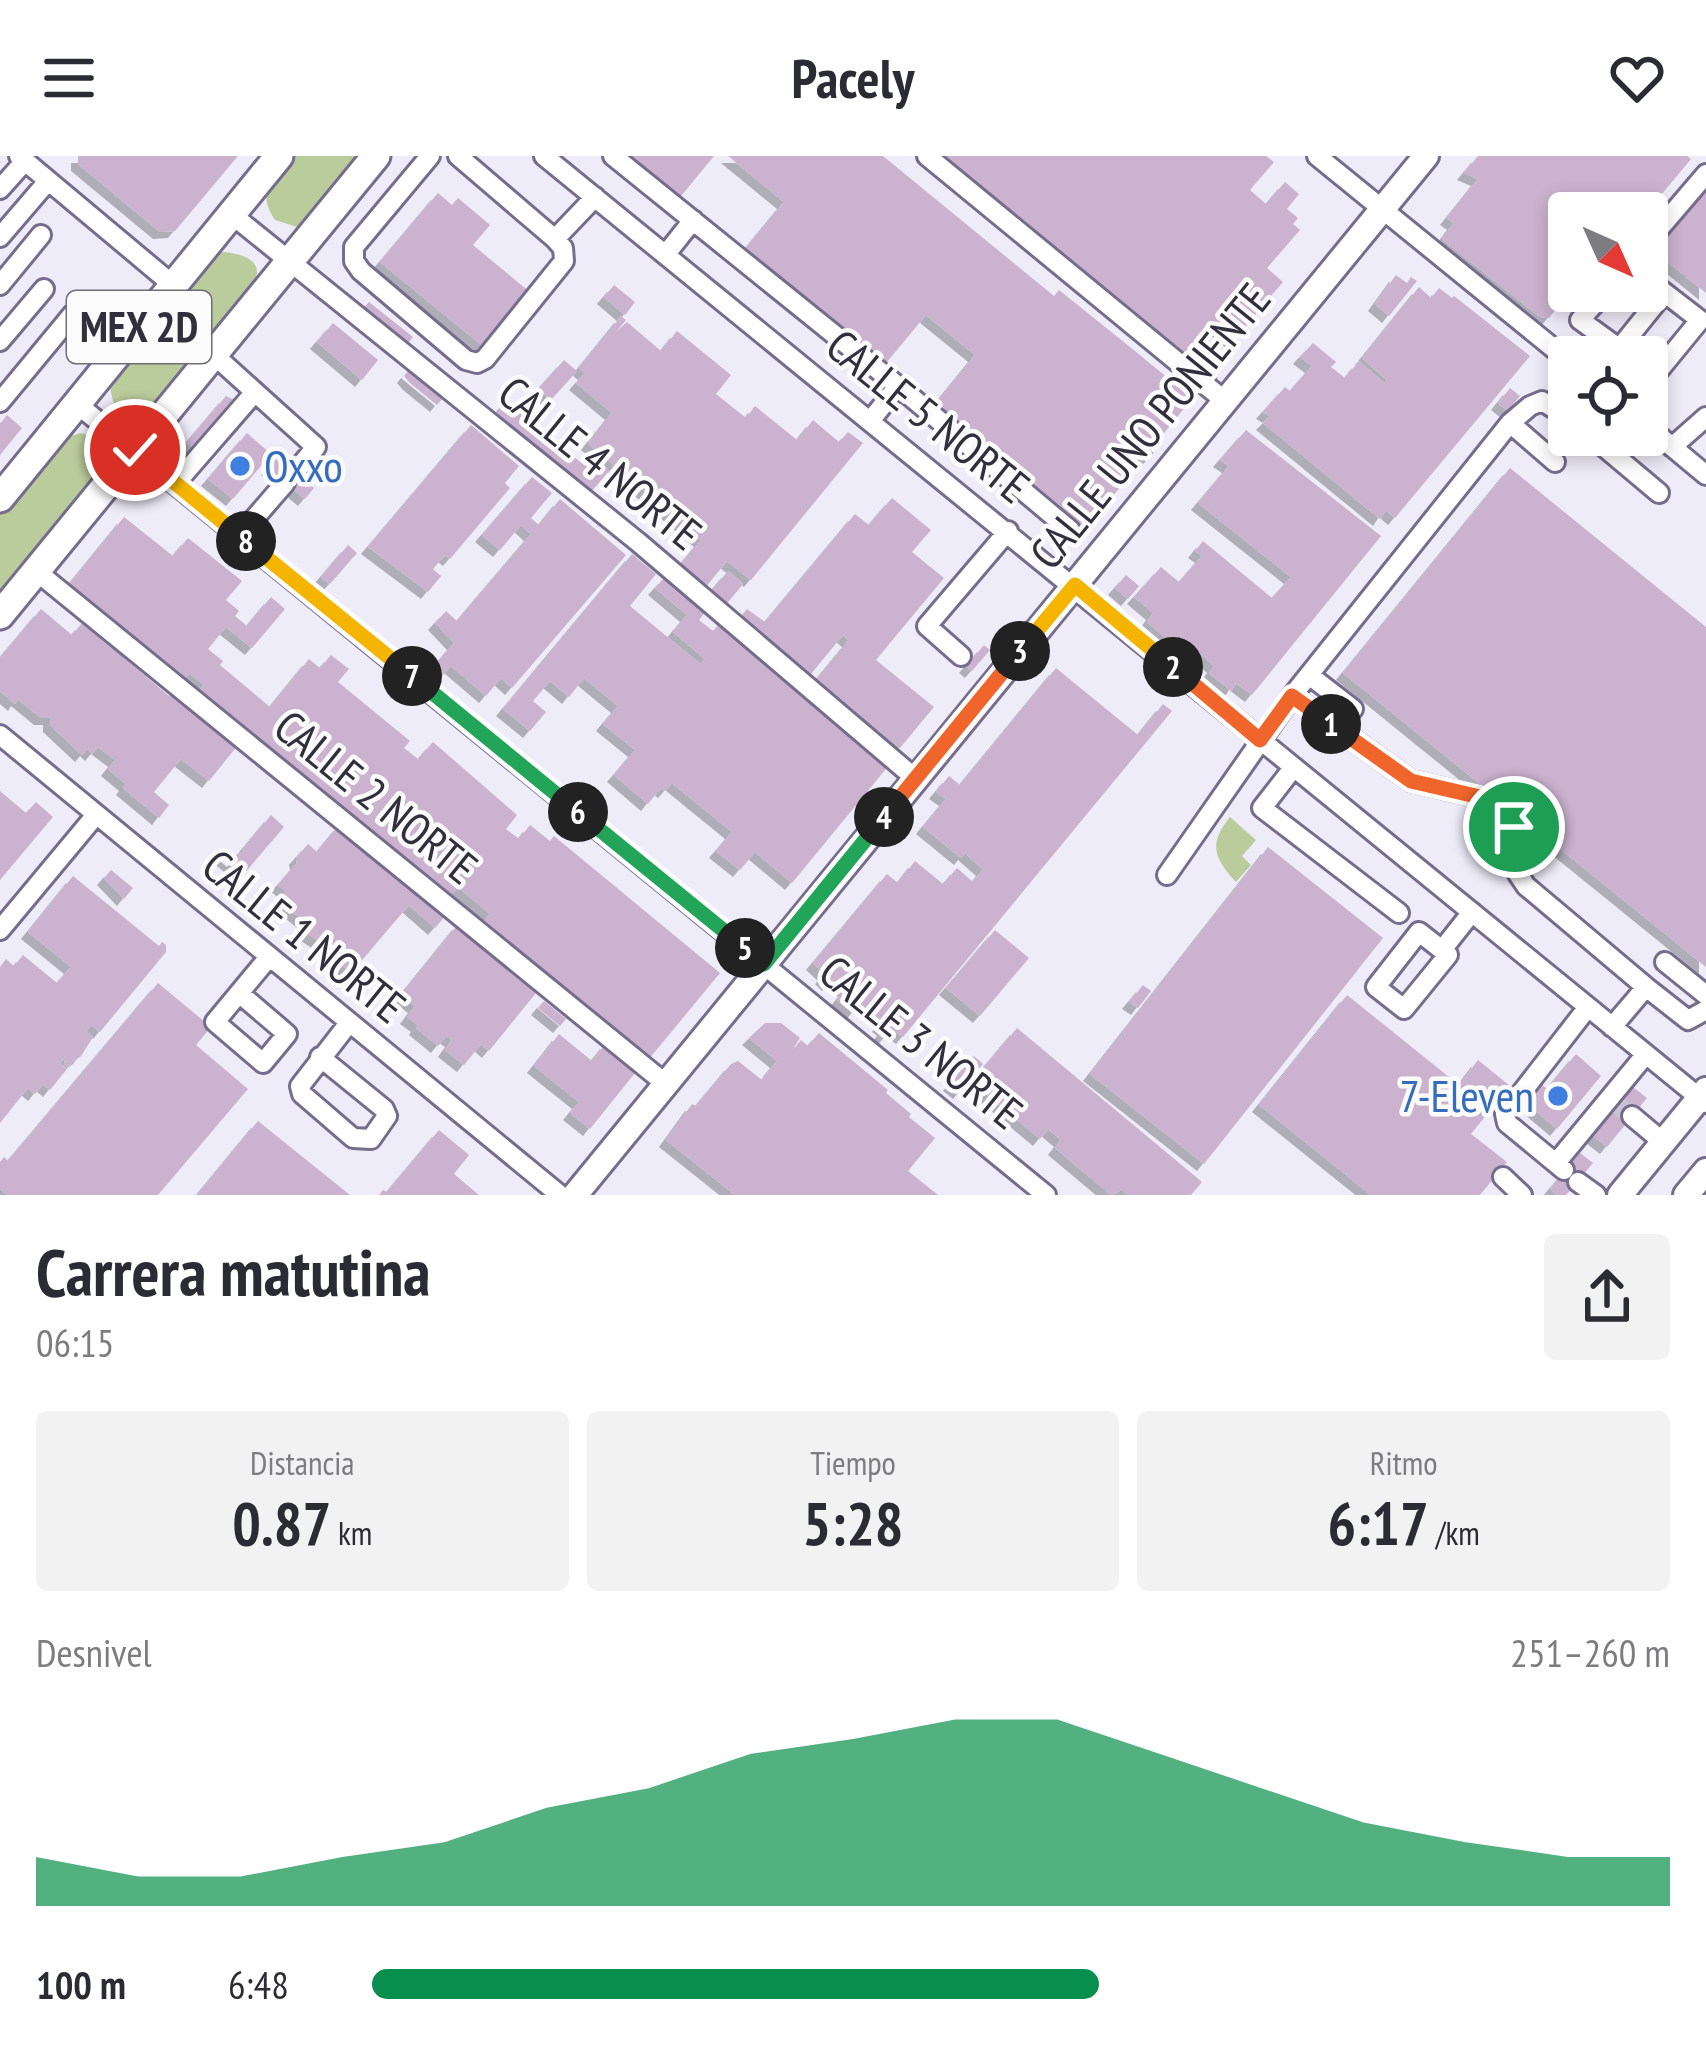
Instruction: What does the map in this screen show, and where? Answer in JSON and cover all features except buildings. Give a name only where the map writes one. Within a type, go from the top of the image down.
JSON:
[{"type":"highway","name":"MEX 2D","points":[[0,498],[278,156]]},
{"type":"highway","name":"MEX 2D","points":[[0,615],[376,156]]},
{"type":"main road","name":"CALLE UNO PONIENTE","points":[[575,1195],[1426,156]]},
{"type":"main road","points":[[1620,1195],[1704,1097]]},
{"type":"main road","points":[[1686,1195],[1706,1171]]},
{"type":"street","points":[[430,156],[354,247],[354,261],[361,272],[466,360],[476,363],[564,261],[563,248],[458,156]]},
{"type":"street","name":"CALLE 5 NORTE","points":[[544,156],[1704,1097]]},
{"type":"street","points":[[613,156],[1070,530]]},
{"type":"street","points":[[927,156],[1225,401]]},
{"type":"street","points":[[1317,156],[1548,344]]},
{"type":"street","points":[[0,189],[22,159],[173,286]]},
{"type":"street","points":[[1668,218],[1706,174]]},
{"type":"street","points":[[0,237],[48,181]]},
{"type":"street","points":[[555,239],[596,197]]},
{"type":"street","name":"CALLE 4 NORTE","points":[[231,214],[638,542],[916,778]]},
{"type":"street","points":[[666,254],[693,220]]},
{"type":"street","points":[[0,285],[41,235]]},
{"type":"street","points":[[0,341],[44,289]]},
{"type":"street","points":[[1668,295],[1700,320],[1668,358]]},
{"type":"street","points":[[1587,312],[1580,320],[1602,336]]},
{"type":"street","points":[[0,402],[72,315]]},
{"type":"street","points":[[213,354],[316,447],[240,536]]},
{"type":"street","points":[[871,420],[898,386]]},
{"type":"street","points":[[176,483],[255,392]]},
{"type":"street","points":[[1167,875],[1292,696],[1510,424],[1530,406],[1542,401],[1548,405]]},
{"type":"street","name":"CALLE 3 NORTE","points":[[76,404],[1046,1195]]},
{"type":"street","points":[[1672,447],[1706,417]]},
{"type":"street","points":[[1510,424],[1555,461]]},
{"type":"street","points":[[1668,443],[1706,475]]},
{"type":"street","points":[[1615,456],[1659,493]]},
{"type":"street","points":[[961,656],[927,626],[1008,531]]},
{"type":"street","name":"CALLE 2 NORTE","points":[[36,571],[666,1084]]},
{"type":"street","points":[[1310,675],[1353,709]]},
{"type":"street","points":[[1292,696],[1411,781],[1480,797],[1514,827],[1518,874],[1526,886],[1682,1018],[1688,1020],[1706,1010]]},
{"type":"street","name":"CALLE 1 NORTE","points":[[0,735],[560,1195]]},
{"type":"street","points":[[1294,767],[1262,808],[1399,913]]},
{"type":"street","points":[[0,930],[95,816]]},
{"type":"street","points":[[1442,950],[1472,911]]},
{"type":"street","points":[[239,993],[269,958]]},
{"type":"street","points":[[1665,962],[1706,995]]},
{"type":"street","points":[[1612,1027],[1646,987]]},
{"type":"street","points":[[1588,1007],[1505,1114],[1508,1124],[1595,1195]]},
{"type":"street","points":[[320,1057],[385,1108],[387,1116],[370,1139],[353,1138],[302,1094],[300,1087],[306,1073],[349,1023]]},
{"type":"street","points":[[1566,1172],[1619,1107],[1646,1054]]},
{"type":"street","points":[[1619,1107],[1663,1142]]},
{"type":"street","points":[[1503,1178],[1522,1195]]},
{"type":"green space","points":[[288,156],[360,156],[297,227],[275,220],[267,202],[268,186]]},
{"type":"green space","points":[[224,252],[255,265],[253,285],[147,416],[136,424],[124,418],[110,385],[211,255]]},
{"type":"green space","points":[[80,433],[96,441],[106,456],[98,475],[0,594],[0,509],[59,440]]},
{"type":"green space","points":[[1230,817],[1256,840],[1242,856],[1251,865],[1236,882],[1216,851]]},
{"type":"tunnel","points":[[1617,1105],[1632,1116]]},
{"type":"place","name":"Oxxo","points":[[240,466]]},
{"type":"place","name":"7-Eleven","points":[[1558,1096]]},
{"type":"route","points":[[135,450],[764,964],[1075,585],[1260,740],[1292,696],[1411,781],[1480,797],[1514,827]]}]
